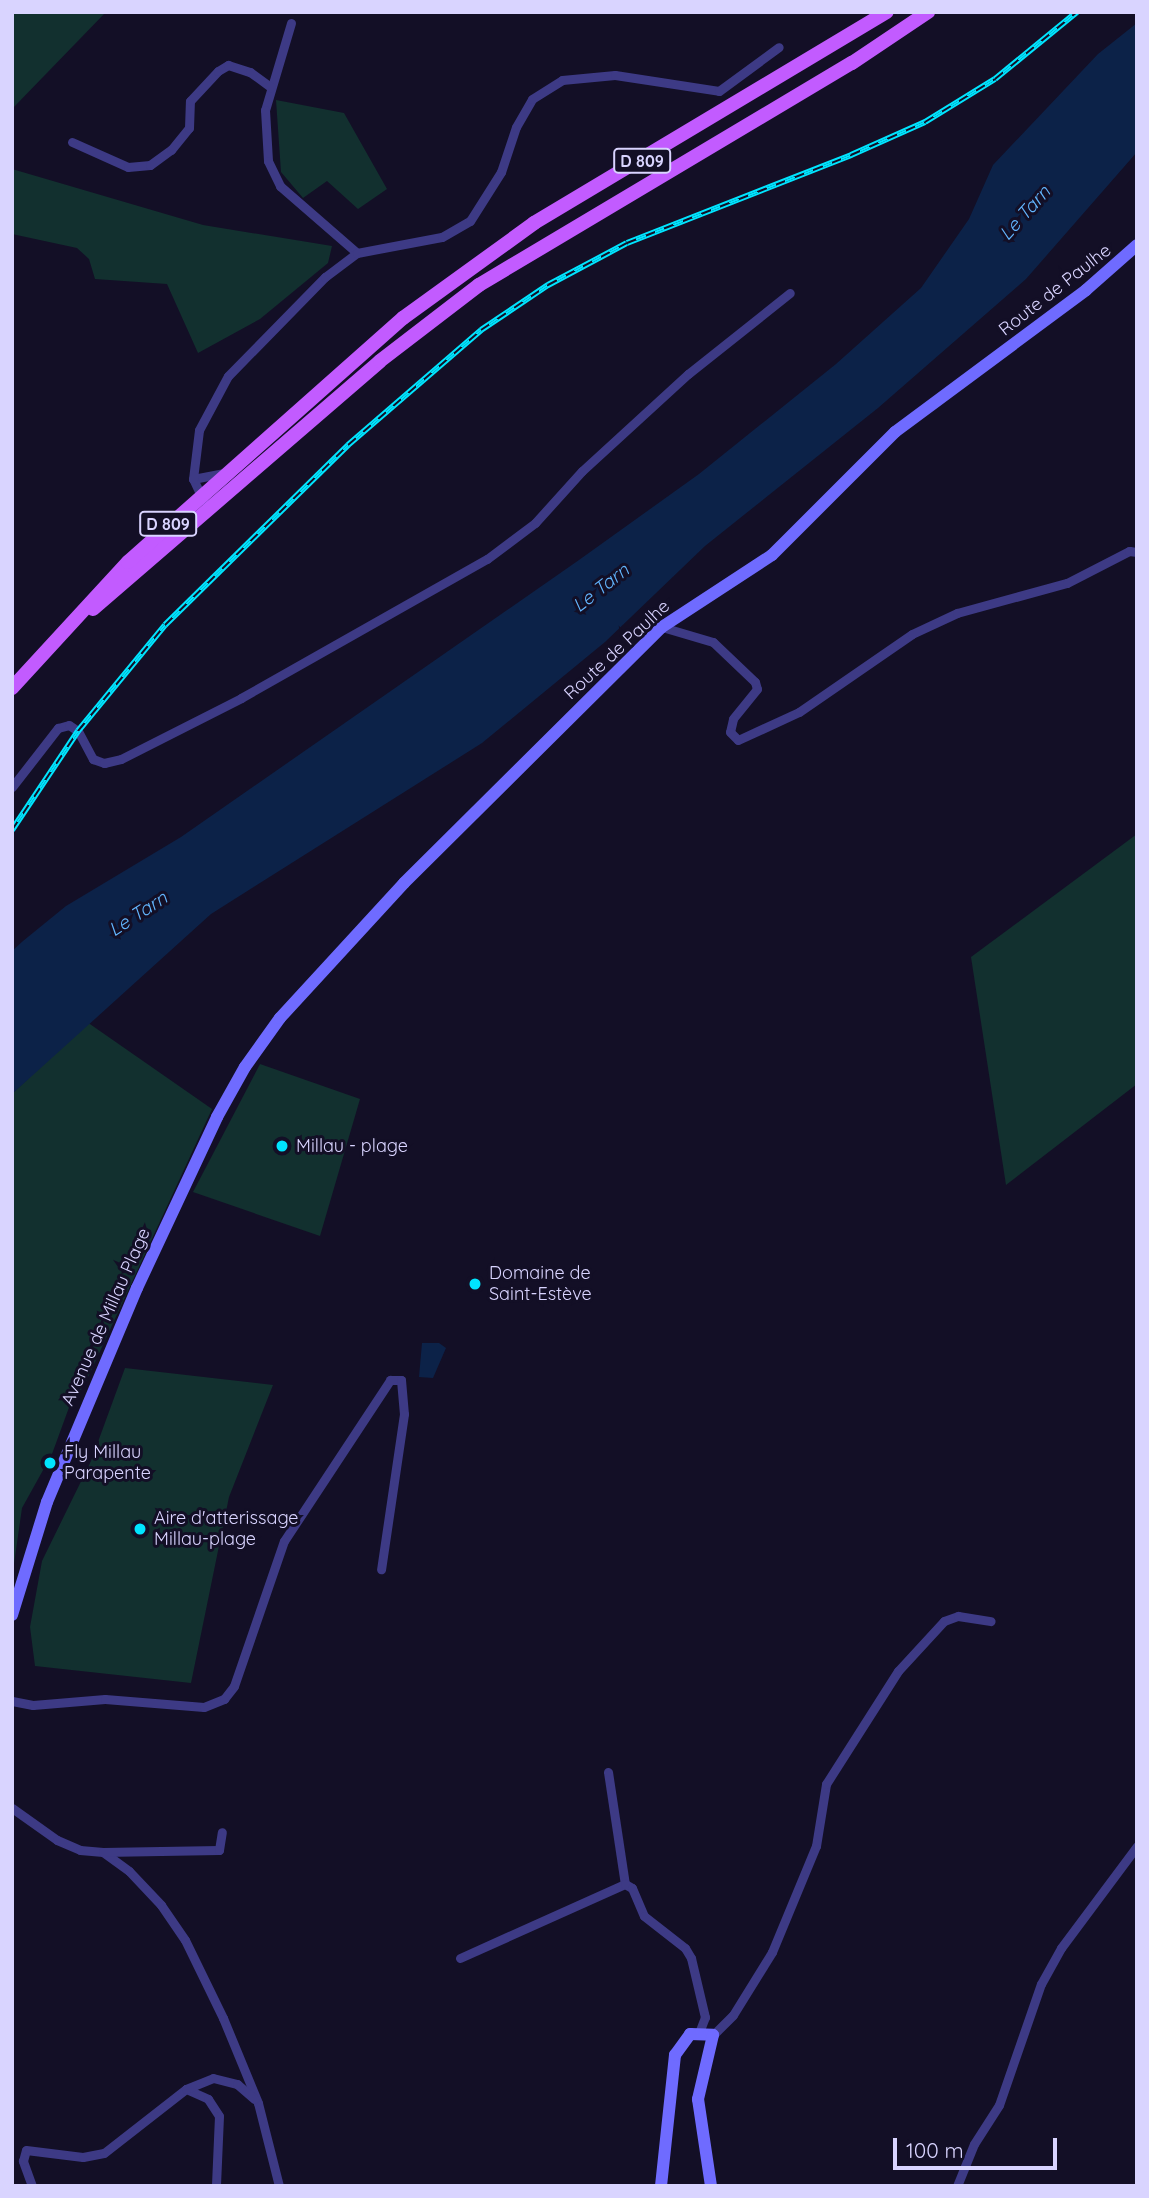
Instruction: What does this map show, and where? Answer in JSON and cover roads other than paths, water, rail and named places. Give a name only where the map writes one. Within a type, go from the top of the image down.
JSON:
[{"type":"main road","name":"D 809","points":[[72,625],[94,596],[200,494],[403,318],[483,259],[887,12]]},
{"type":"main road","name":"D 809","points":[[12,688],[72,625],[380,361],[479,285],[852,63],[928,12]]},
{"type":"street","points":[[291,23],[271,87],[264,135],[268,161],[280,186],[357,253]]},
{"type":"street","points":[[209,508],[193,479],[199,430],[228,376],[325,277],[357,253],[442,237],[470,221],[501,172],[516,127],[532,99],[562,80],[615,75],[719,91],[779,47]]},
{"type":"street","points":[[72,142],[128,167],[150,165],[171,150],[189,128],[190,101],[218,71],[228,65],[250,72],[271,87]]},
{"type":"street","name":"Route de Paulhe","points":[[260,1045],[404,883],[662,627],[772,555],[895,432],[1086,290],[1137,246]]},
{"type":"street","points":[[12,787],[58,728],[69,725],[78,731],[93,759],[104,763],[121,759],[253,691],[487,559],[535,523],[582,471],[688,374],[790,293]]},
{"type":"street","points":[[193,479],[224,473]]},
{"type":"street","points":[[662,627],[712,642],[754,682],[757,689],[733,719],[730,733],[738,740],[799,712],[912,634],[957,613],[1067,583],[1129,551],[1137,552]]},
{"type":"street","name":"Avenue de Millau Plage","points":[[12,1615],[35,1533],[80,1419],[194,1165],[260,1045]]},
{"type":"street","points":[[12,1701],[33,1705],[105,1699],[210,1707],[224,1699],[234,1686],[284,1541],[390,1380],[401,1380],[404,1414],[380,1569]]},
{"type":"street","points":[[711,2186],[698,2099],[712,2035],[733,2015],[772,1952],[816,1846],[826,1784],[898,1671],[944,1621],[958,1616],[991,1621]]},
{"type":"street","points":[[608,1772],[625,1884]]},
{"type":"street","points":[[12,1808],[57,1840],[80,1850],[219,1850],[222,1832]]},
{"type":"street","points":[[957,2186],[974,2144],[999,2105],[1041,1984],[1061,1948],[1137,1846]]},
{"type":"street","points":[[103,1852],[129,1871],[185,1940],[258,2103],[279,2186]]},
{"type":"street","points":[[625,1884],[632,1888],[644,1916],[685,1948],[691,1958],[705,2017],[698,2035]]},
{"type":"street","points":[[460,1958],[625,1884]]},
{"type":"street","points":[[661,2186],[675,2055],[684,2038],[712,2035]]},
{"type":"street","points":[[32,2186],[23,2161],[26,2150],[83,2157],[104,2153],[186,2089],[213,2078],[237,2084],[258,2103]]},
{"type":"street","points":[[186,2089],[208,2099],[219,2116],[216,2186]]},
{"type":"water","name":"Le Tarn","points":[[1137,23],[1137,152],[1026,279],[878,408],[705,546],[605,642],[482,743],[211,914],[12,1094],[12,951],[66,906],[181,837],[579,560],[699,474],[836,364],[921,288],[969,219],[993,165],[1098,54]]},
{"type":"water","points":[[422,1343],[439,1343],[446,1348],[433,1378],[419,1377]]},
{"type":"railway","points":[[12,830],[78,731],[165,625],[348,445],[481,330],[548,285],[627,243],[851,155],[925,122],[995,79],[1077,12]]},
{"type":"place","name":"Millau - plage","points":[[282,1146]]},
{"type":"place","name":"Domaine de Saint-Estève","points":[[475,1284]]},
{"type":"place","name":"Fly Millau Parapente","points":[[50,1463]]},
{"type":"place","name":"Aire d'atterissage Millau-plage","points":[[140,1529]]}]
